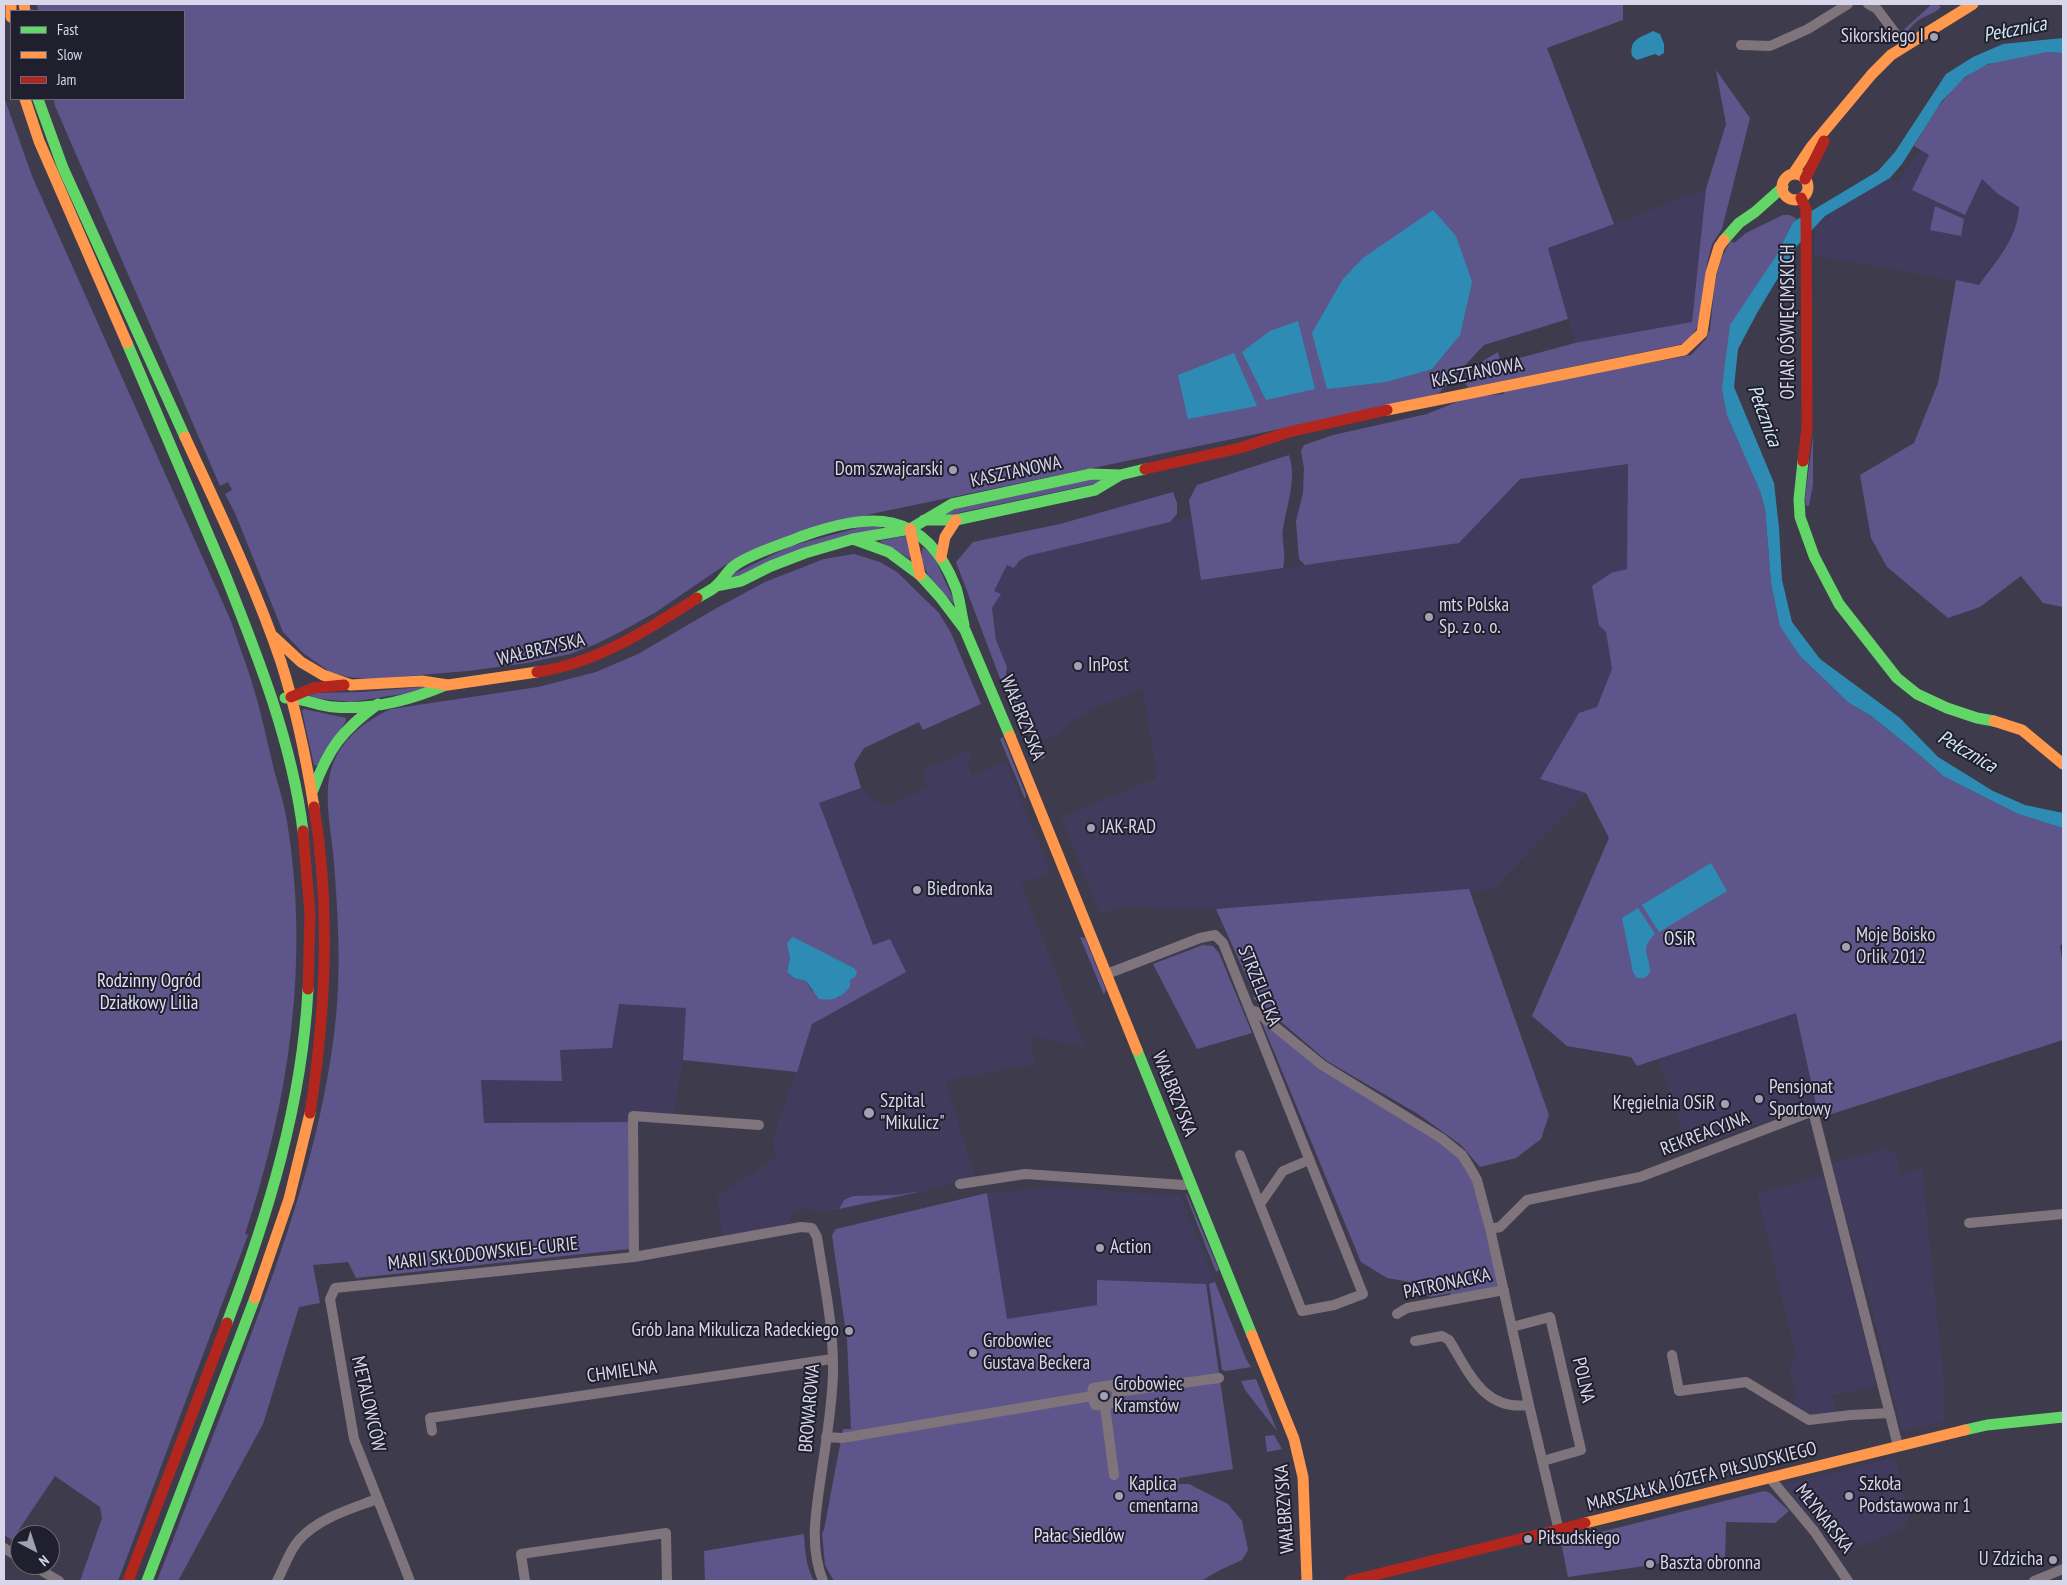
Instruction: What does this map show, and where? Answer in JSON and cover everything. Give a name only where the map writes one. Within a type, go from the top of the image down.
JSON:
[{"type":"main road","points":[[1793,174],[1800,175],[1805,179],[1808,187],[1807,192],[1801,198],[1794,199],[1785,192],[1786,179],[1793,174],[1811,147],[1872,74],[1891,55],[1973,4]]},
{"type":"main road","points":[[25,100],[42,150],[180,466],[274,700],[296,788],[307,878],[309,916],[308,987],[300,1069],[289,1130],[260,1230],[128,1581]]},
{"type":"main road","points":[[38,100],[62,163],[271,634],[291,697],[313,790],[323,865],[326,956],[321,1038],[308,1120],[297,1171],[276,1238],[147,1581]]},
{"type":"main road","points":[[1805,179],[1833,122]]},
{"type":"main road","name":"KASZTANOWA","points":[[853,539],[910,529],[952,504],[1091,474],[1120,475],[1240,448],[1289,432],[1380,411],[1684,350],[1696,341],[1702,333],[1711,273],[1719,247],[1727,235],[1739,223],[1785,192]]},
{"type":"main road","name":"OFIAR OŚWIĘCIMSKICH","points":[[1801,198],[1806,209],[1807,428],[1799,499],[1800,517],[1814,556],[1839,604],[1897,678],[1917,694],[1947,708],[1977,718],[2002,722],[2022,730],[2063,764]]},
{"type":"main road","name":"KASZTANOWA","points":[[924,520],[956,520],[1095,490],[1120,475]]},
{"type":"main road","name":"WAŁBRZYSKA","points":[[274,700],[291,697],[315,705],[334,707],[378,704],[423,696],[446,685],[530,673],[575,663],[628,641],[716,586],[734,566],[766,550],[815,532],[856,522],[882,520],[910,529],[926,540],[941,556],[956,589],[965,630]]},
{"type":"main road","points":[[941,556],[942,542],[947,531],[956,520]]},
{"type":"main road","points":[[910,529],[920,575]]},
{"type":"main road","name":"WAŁBRZYSKA","points":[[716,586],[741,581],[786,560],[853,539],[889,552],[920,575],[940,597],[965,630],[985,673],[1107,974],[1270,1378],[1300,1458],[1303,1477],[1307,1581]]},
{"type":"main road","name":"WAŁBRZYSKA","points":[[271,634],[308,666],[323,675],[351,685],[422,681],[446,685]]},
{"type":"main road","points":[[291,697],[313,688],[351,685]]},
{"type":"main road","points":[[313,790],[325,758],[335,741],[351,723],[378,704]]},
{"type":"main road","name":"MARSZAŁKA JÓZEFA PIŁSUDSKIEGO","points":[[1350,1581],[1987,1425],[2063,1417]]},
{"type":"street","points":[[1741,45],[1770,46],[1808,29],[1848,4]]},
{"type":"street","points":[[1868,4],[1877,9],[1904,46]]},
{"type":"street","name":"STRZELECKA","points":[[1107,974],[1200,938],[1215,935],[1223,943],[1363,1294],[1334,1305],[1302,1311],[1240,1155]]},
{"type":"street","points":[[1251,1010],[1257,1012],[1322,1065],[1441,1138],[1462,1156],[1477,1180],[1490,1229],[1559,1531]]},
{"type":"street","name":"REKREACYJNA","points":[[1490,1229],[1500,1227],[1528,1200],[1640,1177],[1813,1112],[1898,1446]]},
{"type":"street","points":[[634,1257],[633,1116],[758,1125]]},
{"type":"street","points":[[1260,1204],[1283,1171],[1309,1160]]},
{"type":"street","points":[[960,1184],[1025,1174],[1184,1186],[1190,1183]]},
{"type":"street","points":[[1969,1222],[2063,1214]]},
{"type":"street","name":"MARII SKŁODOWSKIEJ-CURIE","points":[[335,1288],[634,1257],[801,1227],[812,1228],[817,1237]]},
{"type":"street","name":"BROWAROWA","points":[[817,1237],[827,1298],[833,1373],[814,1530],[818,1568],[824,1581]]},
{"type":"street","name":"METALOWCÓW","points":[[335,1288],[330,1299],[354,1439],[410,1581]]},
{"type":"street","name":"PATRONACKA","points":[[1397,1314],[1407,1308],[1504,1290]]},
{"type":"street","name":"POLNA","points":[[1512,1326],[1550,1317],[1581,1450],[1543,1461]]},
{"type":"street","points":[[1415,1341],[1442,1336],[1449,1340],[1479,1388],[1486,1395],[1493,1399],[1520,1406],[1529,1405]]},
{"type":"street","points":[[1672,1355],[1678,1391],[1746,1382],[1810,1420],[1852,1414],[1890,1413]]},
{"type":"street","name":"CHMIELNA","points":[[432,1431],[430,1418],[832,1359]]},
{"type":"street","points":[[1117,1392],[1219,1378]]},
{"type":"street","points":[[1113,1385],[1117,1392],[1116,1401],[1105,1406],[1095,1405],[1092,1396],[1093,1388],[1098,1386],[1113,1385]]},
{"type":"street","points":[[826,1437],[842,1438],[1092,1396]]},
{"type":"street","points":[[1105,1406],[1114,1475]]},
{"type":"street","name":"MŁYNARSKA","points":[[1770,1478],[1814,1531],[1848,1581]]},
{"type":"street","points":[[277,1581],[297,1541],[308,1531],[320,1523],[377,1499]]},
{"type":"street","points":[[524,1581],[521,1554],[666,1533],[667,1581]]},
{"type":"street","points":[[2034,1581],[2063,1569]]},
{"type":"shaded area","points":[[1921,150],[1982,179],[1998,194],[2020,207],[2019,221],[2010,241],[1978,285],[1814,255],[1815,227],[1825,216],[1890,178],[1898,181]]},
{"type":"shaded area","points":[[1706,189],[1692,323],[1575,343],[1548,248]]},
{"type":"shaded area","points":[[1628,464],[1627,569],[1611,573],[1606,632],[1612,669],[1597,707],[1540,779],[1586,793],[1493,889],[1216,909],[1120,907],[1100,914],[1061,817],[1157,778],[1143,688],[1095,708],[1070,722],[1061,733],[1037,743],[996,640],[992,607],[1000,595],[994,591],[1007,565],[1014,567],[1027,556],[1191,517],[1201,580],[1459,543],[1520,479]]},
{"type":"shaded area","points":[[968,751],[972,761],[966,763],[972,776],[1005,762],[1049,868],[1049,873],[1021,884],[1085,1047],[1030,1035],[1035,1064],[945,1081],[975,1176],[973,1179],[897,1198],[839,1209],[818,1212],[812,1210],[809,1206],[790,1213],[792,1223],[722,1236],[717,1196],[776,1158],[773,1138],[812,1024],[906,972],[874,945],[818,803],[861,788],[883,807],[928,788],[921,770]]},
{"type":"shaded area","points":[[619,1004],[687,1008],[683,1060],[672,1125],[629,1122],[484,1123],[481,1080],[561,1081],[560,1050],[612,1048]]},
{"type":"shaded area","points":[[1796,1013],[1815,1104],[1689,1149],[1658,1059]]},
{"type":"shaded area","points":[[1886,1148],[1896,1154],[1901,1175],[1922,1168],[1944,1383],[1944,1421],[1902,1432],[1873,1312],[1831,1164]]},
{"type":"shaded area","points":[[1823,1176],[1877,1386],[1832,1395],[1837,1416],[1805,1423],[1798,1413],[1793,1397],[1797,1396],[1789,1368],[1796,1355],[1757,1194]]},
{"type":"shaded area","points":[[1055,1187],[1180,1196],[1215,1282],[1206,1284],[1097,1280],[1097,1305],[1007,1320],[987,1193]]},
{"type":"shaded area","name":"Szkoła Podstawowa nr 1","points":[[1895,1457],[1909,1517],[1905,1526],[1898,1531],[1843,1552],[1838,1551],[1785,1485]]},
{"type":"green space","points":[[37,4],[1623,4],[1623,20],[1547,48],[1614,224],[1548,248],[1568,319],[1484,345],[1438,394],[1266,432],[871,514],[725,565],[656,612],[596,644],[570,654],[527,663],[468,671],[371,679],[348,677],[330,672],[303,653],[283,632],[235,513],[225,494],[232,490],[228,482],[220,486],[55,106],[54,100],[185,100],[185,10],[38,10]]},
{"type":"green space","points":[[1932,4],[1937,4],[1941,7],[1916,22],[1902,36],[1900,33]]},
{"type":"green space","points":[[2048,52],[2063,53],[2063,607],[2043,603],[2021,576],[1980,607],[1948,618],[1887,567],[1871,538],[1860,475],[1914,443],[1938,383],[1956,280],[1979,285],[2005,249],[2015,229],[2019,207],[1998,194],[1982,179],[1965,215],[1912,190],[1929,155],[1914,146],[1945,99],[1954,88],[1975,71],[2001,61]]},
{"type":"green space","points":[[1716,70],[1750,118],[1722,229],[1712,244],[1707,264],[1698,326],[1692,336],[1683,344],[1468,388],[1464,381],[1470,372],[1498,352],[1501,363],[1575,343],[1692,322],[1706,189],[1726,124]]},
{"type":"green space","name":"Rodzinny Ogród Działkowy Lilia","points":[[4,97],[32,176],[231,621],[256,696],[283,802],[294,873],[296,926],[291,1030],[284,1082],[260,1184],[245,1234],[248,1235],[118,1581],[80,1581],[102,1518],[100,1507],[55,1476],[22,1525],[10,1525],[10,1539],[4,1535]]},
{"type":"green space","points":[[1935,206],[1964,219],[1961,236],[1930,230]]},
{"type":"green space","name":"OSiR","points":[[1783,215],[1790,215],[1797,219],[1793,222],[1776,256],[1722,388],[1742,448],[1760,491],[1765,509],[1771,582],[1800,656],[1849,703],[1870,715],[1943,776],[2018,814],[2063,828],[2063,943],[2060,946],[2063,964],[2063,1040],[1819,1118],[1796,1013],[1637,1066],[1631,1057],[1567,1046],[1532,1016],[1609,838],[1586,793],[1540,779],[1579,713],[1597,707],[1612,669],[1606,632],[1599,625],[1592,586],[1611,573],[1627,569],[1628,464],[1520,479],[1459,543],[1305,565],[1299,559],[1296,521],[1303,493],[1304,468],[1301,451],[1304,445],[1333,435],[1427,414],[1469,397],[1504,394],[1504,390],[1691,355],[1706,339],[1710,329],[1718,272],[1725,251],[1731,241],[1734,243],[1746,233]]},
{"type":"green space","points":[[1813,435],[1813,485],[1809,506],[1806,506],[1805,498]]},
{"type":"green space","points":[[1289,455],[1292,483],[1283,529],[1283,568],[1201,580],[1189,500],[1197,485]]},
{"type":"green space","points":[[1101,477],[1103,482],[944,516],[947,511]]},
{"type":"green space","points":[[1173,492],[1177,503],[1177,514],[1170,522],[1027,556],[1019,561],[1014,568],[1007,565],[994,591],[1001,594],[992,608],[996,640],[1007,667],[1005,682],[1001,681],[956,562],[973,542],[1060,524]]},
{"type":"green space","points":[[861,527],[883,527],[728,582],[727,577],[791,546]]},
{"type":"green space","points":[[910,535],[910,559],[879,541]]},
{"type":"green space","points":[[923,547],[934,557],[957,607],[927,572],[923,564]]},
{"type":"green space","points":[[854,554],[880,562],[897,572],[939,613],[951,633],[981,704],[923,730],[919,722],[864,748],[854,764],[861,788],[819,803],[873,945],[890,939],[906,972],[812,1024],[797,1072],[683,1060],[686,1008],[619,1004],[612,1048],[560,1050],[562,1081],[481,1080],[484,1123],[629,1122],[629,1249],[356,1278],[348,1262],[313,1265],[320,1303],[299,1307],[263,1424],[178,1581],[157,1581],[229,1395],[280,1255],[315,1138],[324,1098],[336,1017],[338,979],[337,901],[328,812],[328,785],[334,761],[344,744],[365,724],[391,709],[538,687],[596,672],[638,654],[765,582],[824,559]],"holes":[[[790,957],[832,957],[854,968],[850,987],[838,998],[812,991],[806,981],[794,978],[787,972]]]},
{"type":"green space","points":[[434,686],[434,689],[351,702],[305,697],[316,693],[362,692]]},
{"type":"green space","points":[[1018,692],[1037,743],[1045,758],[1038,760],[1034,745],[1017,713],[1014,699],[1015,693]]},
{"type":"green space","points":[[304,709],[346,718],[346,721],[317,766],[314,765],[302,711]]},
{"type":"green space","points":[[1003,737],[1026,795],[1025,799],[1000,739]]},
{"type":"green space","points":[[1469,889],[1549,1115],[1541,1139],[1516,1158],[1480,1167],[1461,1145],[1418,1114],[1327,1061],[1253,998],[1255,996],[1216,909]]},
{"type":"green space","points":[[1080,937],[1085,938],[1106,990],[1104,995]]},
{"type":"green space","points":[[1203,945],[1213,946],[1219,953],[1252,1033],[1197,1049],[1153,964]]},
{"type":"green space","points":[[1260,1018],[1439,1140],[1460,1158],[1473,1179],[1498,1284],[1496,1287],[1451,1297],[1450,1293],[1430,1297],[1410,1282],[1387,1278],[1361,1262]]},
{"type":"green space","points":[[918,1192],[839,1209],[844,1200],[853,1196],[897,1195]]},
{"type":"green space","name":"Pałac Siedlów","points":[[987,1193],[1007,1319],[1097,1305],[1097,1280],[1206,1284],[1233,1469],[1179,1478],[1178,1484],[1189,1484],[1228,1504],[1242,1521],[1248,1550],[1242,1560],[1201,1581],[834,1581],[825,1565],[822,1533],[843,1429],[851,1429],[847,1340],[832,1235],[836,1229]]},
{"type":"green space","points":[[1185,1193],[1219,1270],[1216,1272]]},
{"type":"green space","points":[[1215,1282],[1251,1367],[1222,1370],[1209,1284]]},
{"type":"green space","points":[[1256,1379],[1277,1431],[1245,1390],[1241,1381]]},
{"type":"green space","points":[[1274,1435],[1282,1449],[1267,1452],[1265,1436]]},
{"type":"green space","points":[[1764,1491],[1770,1493],[1789,1511],[1775,1523],[1726,1522],[1725,1561],[1656,1564],[1655,1559],[1644,1561],[1645,1566],[1568,1577],[1561,1542]]},
{"type":"green space","points":[[804,1534],[805,1552],[814,1581],[705,1581],[704,1551]]},
{"type":"water","points":[[1653,31],[1660,34],[1664,44],[1664,53],[1659,56],[1655,54],[1637,60],[1632,56],[1634,42]]},
{"type":"water","points":[[2063,38],[2063,53],[2048,52],[1988,64],[1965,77],[1942,101],[1902,164],[1890,178],[1825,216],[1797,246],[1757,313],[1738,349],[1734,387],[1774,483],[1782,580],[1792,622],[1820,659],[1900,718],[1938,757],[1993,791],[2025,805],[2063,813],[2063,828],[2018,814],[1943,776],[1870,715],[1849,703],[1800,656],[1780,626],[1771,582],[1765,509],[1760,491],[1727,415],[1722,388],[1730,325],[1776,256],[1793,222],[1878,171],[1895,152],[1946,74],[1973,57],[2003,44]]},
{"type":"water","points":[[1433,210],[1456,236],[1472,282],[1460,335],[1432,369],[1386,382],[1327,389],[1312,333],[1343,279],[1363,258]]},
{"type":"water","points":[[1298,321],[1315,389],[1266,400],[1242,352],[1270,331]]},
{"type":"water","points":[[1234,353],[1257,406],[1188,419],[1178,375]]},
{"type":"water","points":[[1711,863],[1727,891],[1659,932],[1642,905]]},
{"type":"water","points":[[1638,908],[1655,934],[1650,939],[1646,948],[1650,971],[1647,976],[1642,978],[1637,978],[1633,972],[1622,918]]},
{"type":"water","points":[[793,937],[854,968],[857,972],[856,976],[850,980],[850,987],[847,991],[836,998],[828,1000],[819,999],[806,981],[794,978],[787,972],[790,957],[787,943]]},
{"type":"traffic: fast","points":[[38,100],[63,168],[185,437]]},
{"type":"traffic: fast","points":[[1724,240],[1739,223],[1755,212],[1783,187]]},
{"type":"traffic: fast","points":[[127,343],[250,637],[282,732],[291,765],[303,831]]},
{"type":"traffic: fast","points":[[1803,461],[1799,499],[1800,517],[1814,556],[1839,604],[1897,678],[1917,694],[1947,708],[1977,718],[1994,721]]},
{"type":"traffic: fast","points":[[853,539],[910,529],[952,504],[1091,474],[1120,475],[1145,469]]},
{"type":"traffic: fast","points":[[924,520],[956,520],[1095,490],[1120,475]]},
{"type":"traffic: fast","points":[[697,598],[714,588],[734,566],[766,550],[800,537],[850,523],[872,521],[893,523],[911,530],[928,543],[943,562],[956,588],[964,625]]},
{"type":"traffic: fast","points":[[716,586],[741,581],[771,566],[805,553],[853,539],[889,552],[920,575],[940,597],[965,630],[1010,736]]},
{"type":"traffic: fast","points":[[285,698],[328,706],[363,707],[391,703],[446,685]]},
{"type":"traffic: fast","points":[[313,790],[331,751],[338,741],[354,723],[378,704]]},
{"type":"traffic: fast","points":[[227,1323],[256,1242],[281,1159],[299,1075],[308,989]]},
{"type":"traffic: fast","points":[[1137,1050],[1252,1335]]},
{"type":"traffic: fast","points":[[147,1581],[255,1298]]},
{"type":"traffic: fast","points":[[1965,1430],[1987,1425],[2063,1417]]},
{"type":"traffic: slow","points":[[11,4],[11,10]]},
{"type":"traffic: slow","points":[[24,4],[25,10]]},
{"type":"traffic: slow","points":[[1793,174],[1811,147],[1872,74],[1891,55],[1973,4]]},
{"type":"traffic: slow","points":[[25,100],[39,141],[127,343]]},
{"type":"traffic: slow","points":[[1795,174],[1804,178],[1808,187],[1804,196],[1795,200],[1786,196],[1782,187],[1786,178],[1795,174]]},
{"type":"traffic: slow","points":[[1387,410],[1684,350],[1702,333],[1711,273],[1719,247],[1724,240]]},
{"type":"traffic: slow","points":[[185,437],[248,576],[271,633],[281,662],[300,734],[314,807]]},
{"type":"traffic: slow","points":[[941,557],[945,537],[956,520]]},
{"type":"traffic: slow","points":[[910,529],[920,575]]},
{"type":"traffic: slow","points":[[274,637],[301,662],[323,675],[351,685],[422,681],[448,685],[537,672]]},
{"type":"traffic: slow","points":[[1994,721],[2022,730],[2063,764]]},
{"type":"traffic: slow","points":[[1010,736],[1137,1050]]},
{"type":"traffic: slow","points":[[255,1298],[289,1199],[310,1113]]},
{"type":"traffic: slow","points":[[1252,1335],[1294,1439],[1303,1477],[1307,1581]]},
{"type":"traffic: slow","points":[[1585,1523],[1965,1430]]},
{"type":"traffic: jam","points":[[1805,179],[1824,141]]},
{"type":"traffic: jam","points":[[1801,198],[1806,209],[1807,428],[1803,461]]},
{"type":"traffic: jam","points":[[1145,469],[1240,448],[1289,432],[1387,410]]},
{"type":"traffic: jam","points":[[537,672],[559,668],[621,644],[697,598]]},
{"type":"traffic: jam","points":[[291,697],[313,688],[344,685]]},
{"type":"traffic: jam","points":[[310,1113],[320,1036],[324,960],[323,884],[314,807]]},
{"type":"traffic: jam","points":[[303,831],[310,914],[308,989]]},
{"type":"traffic: jam","points":[[128,1581],[227,1323]]},
{"type":"traffic: jam","points":[[1350,1581],[1585,1523]]},
{"type":"place","name":"Sikorskiego I","points":[[1934,37]]},
{"type":"place","name":"Dom szwajcarski","points":[[953,470]]},
{"type":"place","name":"mts Polska Sp. z o. o.","points":[[1429,617]]},
{"type":"place","name":"InPost","points":[[1078,666]]},
{"type":"place","name":"JAK-RAD","points":[[1091,828]]},
{"type":"place","name":"Biedronka","points":[[917,890]]},
{"type":"place","name":"Moje Boisko Orlik 2012","points":[[1846,947]]},
{"type":"place","name":"Pensjonat Sportowy","points":[[1759,1099]]},
{"type":"place","name":"Kręgielnia OSiR","points":[[1725,1104]]},
{"type":"place","name":"Szpital \"Mikulicz\"","points":[[869,1113]]},
{"type":"place","name":"Action","points":[[1100,1248]]},
{"type":"place","name":"Grób Jana Mikulicza Radeckiego","points":[[849,1331]]},
{"type":"place","name":"Grobowiec Gustava Beckera","points":[[973,1353]]},
{"type":"place","name":"Grobowiec Kramstów","points":[[1104,1396]]},
{"type":"place","name":"Kaplica cmentarna","points":[[1119,1496]]},
{"type":"place","name":"Szkoła Podstawowa nr 1","points":[[1849,1496]]},
{"type":"place","name":"Piłsudskiego","points":[[1528,1539]]},
{"type":"place","name":"U Zdzicha","points":[[2053,1560]]},
{"type":"place","name":"Baszta obronna","points":[[1650,1564]]},
{"type":"water label","name":"Pełcznica","points":[[2015,30]]},
{"type":"water label","name":"Pełcznica","points":[[1764,416]]},
{"type":"water label","name":"Pełcznica","points":[[1967,752]]}]
